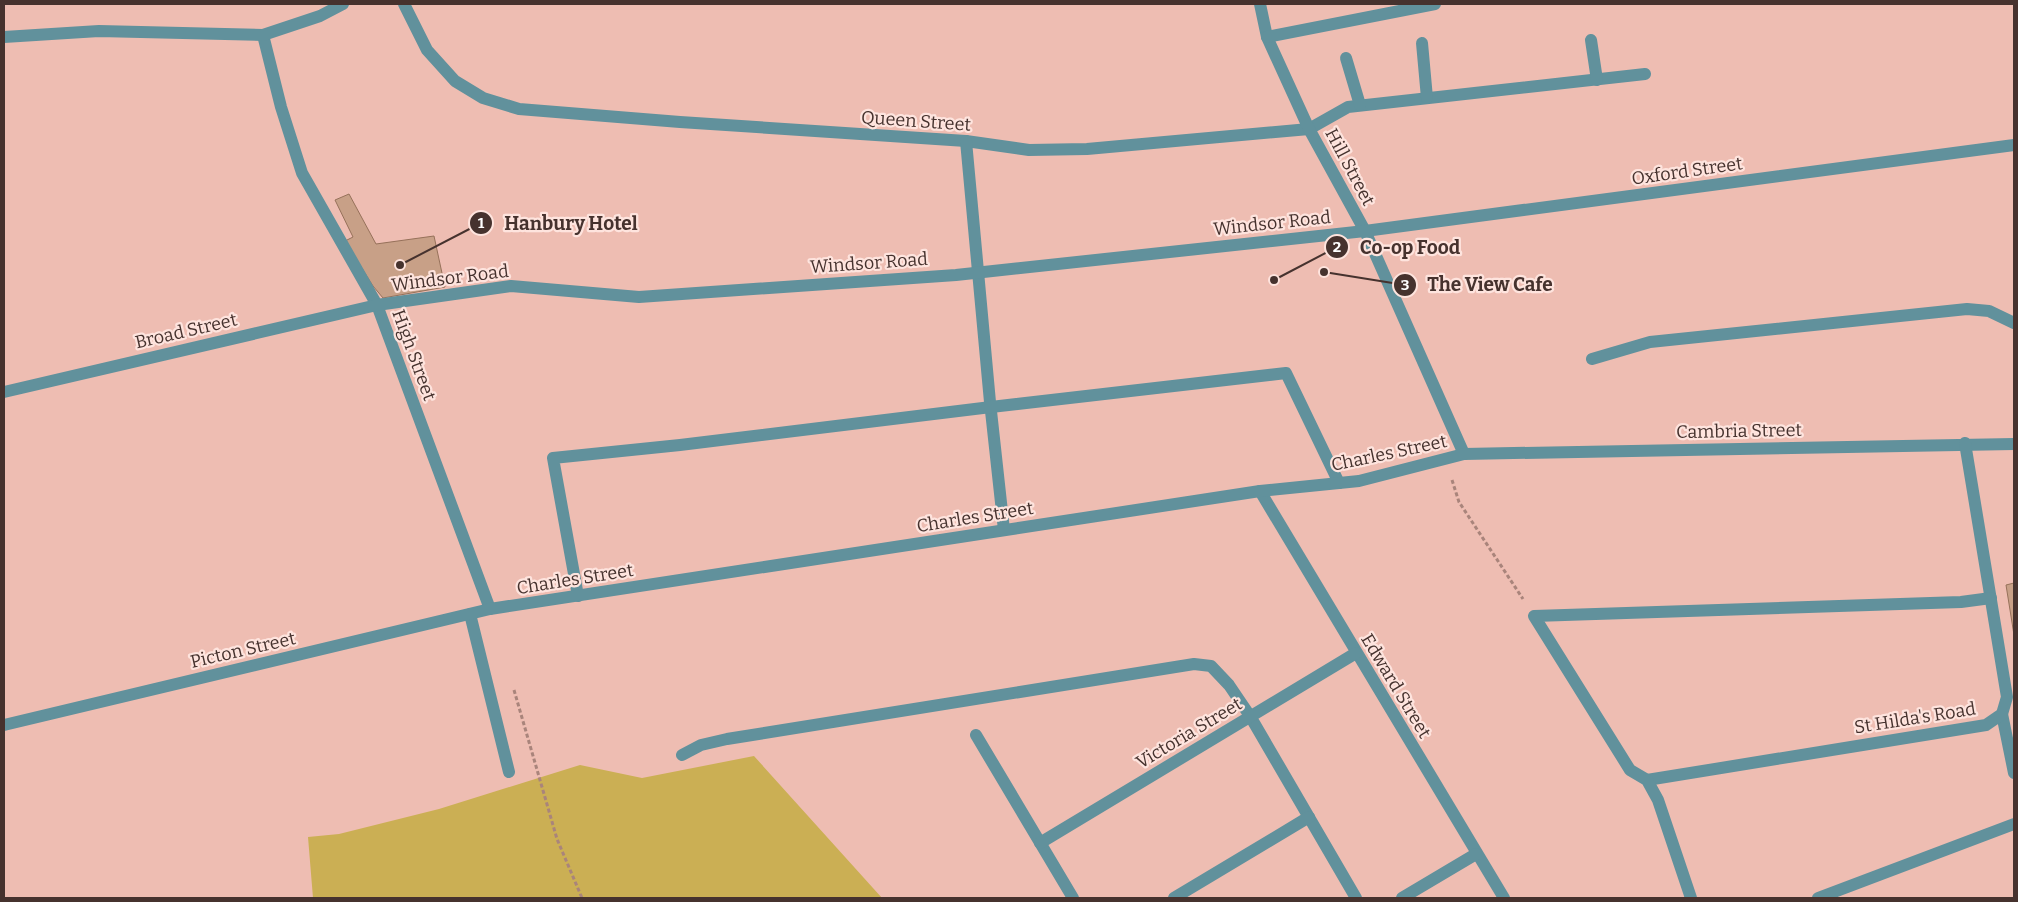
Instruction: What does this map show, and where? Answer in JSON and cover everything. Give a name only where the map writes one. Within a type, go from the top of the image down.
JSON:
[{"type":"street","points":[[4,37],[99,31],[262,35],[320,16],[343,4]]},
{"type":"street","name":"Queen Street","points":[[404,4],[427,50],[456,81],[483,98],[519,109],[690,123],[966,141],[1029,150],[1087,149],[1309,129]]},
{"type":"street","name":"Hill Street","points":[[1260,4],[1267,37],[1309,129],[1364,231],[1464,454]]},
{"type":"street","points":[[1267,37],[1435,4]]},
{"type":"street","name":"High Street","points":[[262,35],[281,107],[302,173],[376,305],[490,610]]},
{"type":"street","points":[[1591,40],[1597,80]]},
{"type":"street","points":[[1422,43],[1427,98]]},
{"type":"street","points":[[1346,58],[1360,105]]},
{"type":"street","points":[[1309,129],[1348,107],[1360,105],[1645,74]]},
{"type":"street","points":[[966,141],[1004,530]]},
{"type":"street","name":"Oxford Street","points":[[1364,231],[2014,145]]},
{"type":"street","name":"Windsor Road","points":[[376,305],[511,286],[639,297],[978,272],[1364,231]]},
{"type":"street","name":"Broad Street","points":[[4,392],[376,305]]},
{"type":"street","points":[[1592,359],[1650,342],[1967,309],[1989,311],[2014,323]]},
{"type":"street","points":[[578,596],[553,458],[690,444],[991,406],[1286,373],[1339,483]]},
{"type":"street","name":"St Hilda's Road","points":[[1647,780],[1986,725],[2002,714],[2007,697],[1965,444]]},
{"type":"street","name":"Cambria Street","points":[[1464,454],[2014,444]]},
{"type":"street","name":"Charles Street","points":[[490,610],[1260,491],[1359,481],[1464,454]]},
{"type":"street","name":"Edward Street","points":[[1260,491],[1504,898]]},
{"type":"street","points":[[1534,616],[1960,602],[1991,598]]},
{"type":"street","name":"Picton Street","points":[[4,725],[490,610]]},
{"type":"street","points":[[470,614],[509,772]]},
{"type":"street","points":[[1534,616],[1630,770],[1647,780],[1658,800],[1691,898]]},
{"type":"street","name":"Victoria Street","points":[[1040,842],[1356,653]]},
{"type":"street","points":[[682,755],[701,745],[727,739],[1194,664],[1211,666],[1229,685],[1250,716],[1356,898]]},
{"type":"street","points":[[2002,714],[2014,773]]},
{"type":"street","points":[[976,735],[1074,898]]},
{"type":"street","points":[[1174,898],[1309,817]]},
{"type":"street","points":[[1818,898],[2014,824]]},
{"type":"street","points":[[1402,898],[1476,854]]},
{"type":"path","points":[[1444,459],[1460,502],[1534,616]]},
{"type":"path","points":[[512,686],[557,839],[582,898]]},
{"type":"shaded area","points":[[754,756],[882,898],[313,898],[308,837],[339,834],[439,809],[580,765],[642,778]]},
{"type":"building","points":[[349,194],[376,244],[434,236],[445,287],[383,298],[373,286],[345,241],[353,237],[335,200]]},
{"type":"building","points":[[2014,583],[2014,635],[2006,585]]},
{"type":"place","name":"Hanbury Hotel","points":[[400,265]]},
{"type":"place","name":"The View Cafe","points":[[1324,272]]},
{"type":"place","name":"Co-op Food","points":[[1274,280]]}]
